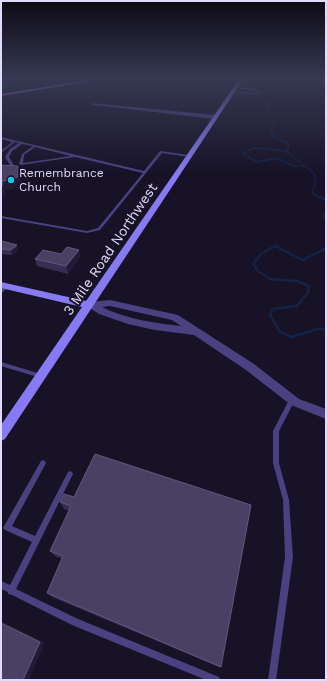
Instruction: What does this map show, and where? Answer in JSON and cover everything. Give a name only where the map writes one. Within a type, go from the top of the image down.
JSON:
[{"type":"street","points":[[143,110],[215,118]]},
{"type":"street","name":"3 Mile Road Northwest","points":[[1,435],[221,110]]},
{"type":"street","points":[[3,287],[90,305],[110,303],[175,317],[250,367],[292,400],[326,414]]},
{"type":"street","points":[[90,305],[104,313],[156,326],[195,331]]},
{"type":"lane","points":[[1,138],[144,172]]},
{"type":"lane","points":[[1,152],[16,142]]},
{"type":"lane","points":[[12,165],[7,157],[10,150],[21,143]]},
{"type":"lane","points":[[21,164],[22,155],[35,146]]},
{"type":"lane","points":[[153,151],[189,156]]},
{"type":"lane","points":[[1,217],[87,232],[99,229],[161,152]]},
{"type":"lane","points":[[12,165],[77,156]]},
{"type":"lane","points":[[1,171],[9,170],[13,167],[12,165]]},
{"type":"lane","points":[[1,364],[41,376]]},
{"type":"lane","points":[[272,680],[289,557],[286,500],[276,463],[276,431],[292,400]]},
{"type":"lane","points":[[37,540],[7,528],[43,462]]},
{"type":"lane","points":[[11,591],[70,474]]},
{"type":"lane","points":[[1,585],[75,622],[216,680]]},
{"type":"building","points":[[1,165],[18,166],[18,177],[13,178],[13,180],[2,181],[2,186],[1,186]]},
{"type":"building","points":[[2,241],[17,245],[11,250],[1,249]]},
{"type":"building","points":[[67,247],[79,250],[66,266],[35,259],[43,250],[61,254]]},
{"type":"building","points":[[95,454],[251,505],[221,667],[47,593],[63,556],[50,551],[71,506],[60,502],[64,494],[74,497]]},
{"type":"building","points":[[1,623],[40,642],[23,680],[1,680]]},
{"type":"waterway","points":[[269,110],[275,121],[272,131]]},
{"type":"waterway","points":[[272,131],[272,134],[276,138],[289,144],[287,152],[305,166]]},
{"type":"waterway","points":[[286,151],[254,148],[243,154],[257,162],[276,158],[293,166],[305,166]]},
{"type":"waterway","points":[[305,166],[314,173],[316,184],[312,191],[313,194],[317,196]]},
{"type":"waterway","points":[[317,196],[326,200]]},
{"type":"waterway","points":[[326,212],[324,215],[326,221]]},
{"type":"waterway","points":[[272,279],[259,272],[253,264],[262,253],[275,246],[303,260],[326,248]]},
{"type":"waterway","points":[[272,279],[297,281],[309,286],[308,293],[297,306],[273,309],[270,315],[280,332],[292,337],[317,329],[326,329]]},
{"type":"place","name":"Remembrance Church","points":[[11,180]]}]
